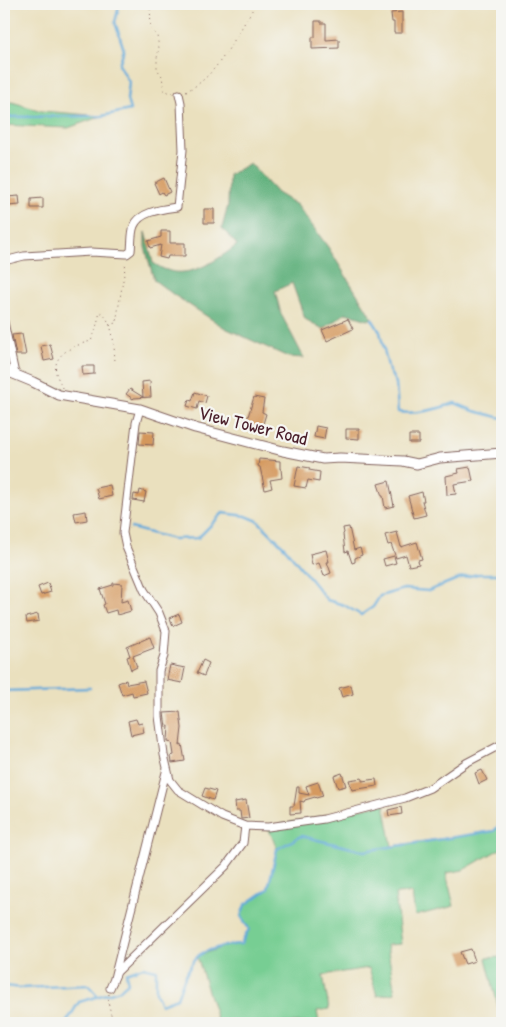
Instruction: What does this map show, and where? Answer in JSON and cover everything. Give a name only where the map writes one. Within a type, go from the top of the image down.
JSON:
[{"type":"street","points":[[4,261],[24,256],[91,252],[127,254],[131,251],[134,226],[140,218],[177,206],[183,150],[179,94]]},
{"type":"street","points":[[4,322],[15,374]]},
{"type":"street","name":"View Tower Road","points":[[4,370],[59,395],[140,409],[195,428],[283,451],[323,459],[403,461],[417,464],[440,458],[502,453]]},
{"type":"street","points":[[140,409],[136,423],[123,533],[126,547],[144,590],[160,613],[166,631],[164,656],[159,671],[160,716],[167,768],[170,780],[178,790],[222,816],[245,826],[268,827],[324,819],[405,798],[430,788],[466,764],[502,744]]},
{"type":"street","points":[[167,768],[111,985],[117,972],[144,944],[226,866],[243,843],[245,826]]},
{"type":"path","points":[[150,4],[151,28],[157,36],[160,48],[157,58],[157,69],[162,76],[164,91],[179,94],[196,87],[211,75],[256,4]]},
{"type":"path","points":[[110,326],[116,323],[127,254]]},
{"type":"path","points":[[59,395],[62,387],[56,372],[57,361],[65,351],[91,341],[100,312],[106,316],[110,326],[115,362]]},
{"type":"path","points":[[108,1001],[113,1023]]},
{"type":"green space","points":[[12,102],[42,111],[102,116],[68,128],[4,125],[4,103]]},
{"type":"green space","points":[[250,163],[277,193],[297,205],[328,247],[372,318],[368,320],[346,313],[323,329],[305,319],[292,283],[275,291],[281,314],[304,358],[288,357],[225,328],[154,280],[145,247],[145,232],[153,263],[163,269],[176,272],[195,270],[222,256],[237,245],[222,228],[228,205],[229,175]]},
{"type":"green space","points":[[384,804],[392,846],[493,831],[502,825],[502,852],[500,849],[463,870],[446,873],[454,906],[415,916],[412,893],[395,894],[401,944],[387,945],[395,993],[377,996],[369,968],[323,975],[329,1009],[317,1011],[319,1023],[218,1023],[197,956],[229,945],[241,944],[249,930],[241,916],[245,905],[268,889],[277,849],[268,827]]},
{"type":"green space","points":[[502,957],[502,1022],[486,958]]},
{"type":"building","points":[[402,12],[402,33],[394,33],[394,22],[392,22],[391,13]]},
{"type":"building","points":[[315,21],[326,23],[326,40],[339,39],[339,48],[312,49],[312,37],[315,37]]},
{"type":"building","points":[[164,178],[170,192],[164,195],[162,192],[159,194],[154,183]]},
{"type":"building","points":[[19,196],[20,205],[8,206],[7,197]]},
{"type":"building","points":[[43,198],[43,208],[31,208],[31,199]]},
{"type":"building","points":[[204,209],[214,209],[214,223],[204,223]]},
{"type":"building","points":[[161,231],[170,231],[170,243],[185,243],[185,256],[168,256],[167,259],[159,257],[161,245],[150,248],[148,241],[161,237]]},
{"type":"building","points":[[348,319],[353,329],[327,341],[322,330]]},
{"type":"building","points":[[22,334],[26,355],[16,355],[12,335]]},
{"type":"building","points":[[50,344],[54,359],[44,361],[41,346]]},
{"type":"building","points":[[82,366],[94,366],[94,374],[83,375]]},
{"type":"building","points":[[150,381],[151,397],[133,399],[126,394],[130,389],[143,397],[142,382]]},
{"type":"building","points":[[195,392],[207,396],[205,403],[199,401],[197,409],[187,406],[189,400],[192,401]]},
{"type":"building","points":[[254,397],[264,399],[262,412],[266,414],[262,427],[246,423]]},
{"type":"building","points":[[316,426],[326,428],[324,439],[314,437]]},
{"type":"building","points":[[346,429],[359,429],[359,439],[346,438]]},
{"type":"building","points":[[140,431],[154,432],[153,445],[139,444]]},
{"type":"building","points":[[409,435],[419,435],[419,443],[409,443]]},
{"type":"building","points":[[259,459],[280,461],[282,478],[270,480],[272,488],[265,490],[260,467],[258,466]]},
{"type":"building","points":[[298,466],[320,472],[319,482],[308,480],[306,488],[294,486]]},
{"type":"building","points":[[470,467],[473,481],[454,484],[456,494],[447,495],[446,476],[459,473],[458,469]]},
{"type":"building","points":[[389,481],[394,506],[385,508],[378,484]]},
{"type":"building","points":[[110,485],[112,496],[99,499],[96,488]]},
{"type":"building","points":[[140,490],[146,492],[144,502],[133,500],[134,494],[139,495]]},
{"type":"building","points":[[422,492],[424,501],[422,501],[426,515],[414,518],[408,496]]},
{"type":"building","points":[[86,511],[87,520],[76,522],[74,513]]},
{"type":"building","points":[[349,527],[354,550],[360,548],[362,555],[355,558],[355,562],[352,563],[348,551],[345,552],[343,534],[343,528]]},
{"type":"building","points":[[397,532],[401,547],[417,542],[422,559],[418,560],[419,564],[409,566],[406,555],[396,558],[391,544],[388,545],[385,535]]},
{"type":"building","points":[[326,550],[329,562],[327,562],[331,573],[324,576],[319,563],[312,565],[310,554]]},
{"type":"building","points":[[394,556],[396,563],[385,566],[383,559]]},
{"type":"building","points":[[48,583],[51,592],[41,595],[38,587]]},
{"type":"building","points":[[113,583],[122,584],[121,602],[128,600],[131,611],[117,615],[116,610],[106,613],[100,589],[113,585]]},
{"type":"building","points":[[38,614],[39,621],[27,623],[26,617]]},
{"type":"building","points":[[179,614],[182,622],[173,626],[170,618]]},
{"type":"building","points":[[150,637],[154,648],[133,656],[137,667],[131,670],[127,657],[130,656],[127,647]]},
{"type":"building","points":[[203,660],[209,663],[204,676],[197,673]]},
{"type":"building","points":[[170,665],[185,668],[182,683],[167,680]]},
{"type":"building","points":[[126,680],[127,684],[144,681],[147,693],[133,696],[132,692],[122,695],[118,683]]},
{"type":"building","points":[[351,685],[353,694],[342,697],[339,688]]},
{"type":"building","points":[[180,712],[182,728],[180,745],[182,744],[185,761],[172,763],[171,756],[174,755],[172,742],[168,741],[169,726],[166,727],[164,713]]},
{"type":"building","points":[[136,719],[138,724],[142,723],[144,732],[131,735],[128,721]]},
{"type":"building","points":[[482,770],[487,780],[479,784],[475,773]]},
{"type":"building","points":[[342,773],[346,786],[338,788],[334,776]]},
{"type":"building","points":[[362,778],[362,781],[376,779],[377,786],[352,790],[349,780]]},
{"type":"building","points":[[318,782],[323,796],[305,800],[304,802],[300,801],[301,813],[290,814],[290,806],[294,806],[297,787],[299,787],[299,793],[309,795],[306,786]]},
{"type":"building","points":[[205,788],[216,791],[213,800],[202,796]]},
{"type":"building","points":[[246,800],[249,818],[241,819],[240,811],[236,811],[235,802]]},
{"type":"building","points":[[401,807],[402,814],[389,816],[388,810]]},
{"type":"building","points":[[471,949],[475,961],[465,964],[460,952]]},
{"type":"waterway","points":[[4,117],[102,116],[130,110],[127,100],[129,82],[119,64],[124,50],[115,22],[119,6],[123,4]]},
{"type":"waterway","points":[[372,319],[380,332],[389,371],[396,383],[398,412],[420,412],[455,403],[474,411],[502,418]]},
{"type":"waterway","points":[[131,528],[173,539],[198,538],[223,513],[246,516],[258,521],[286,549],[327,600],[344,605],[361,615],[373,607],[380,596],[404,589],[428,591],[460,578],[478,574],[502,574]]},
{"type":"waterway","points":[[4,691],[90,688]]},
{"type":"waterway","points":[[66,1023],[79,1002],[120,990],[128,983],[126,973],[143,967],[156,970],[156,993],[161,1004],[177,998],[187,972],[199,955],[217,948],[241,944],[249,929],[241,916],[245,905],[268,889],[277,849],[301,836],[364,851],[494,831],[502,822]]},
{"type":"waterway","points":[[4,986],[22,988],[88,985],[98,996]]}]
